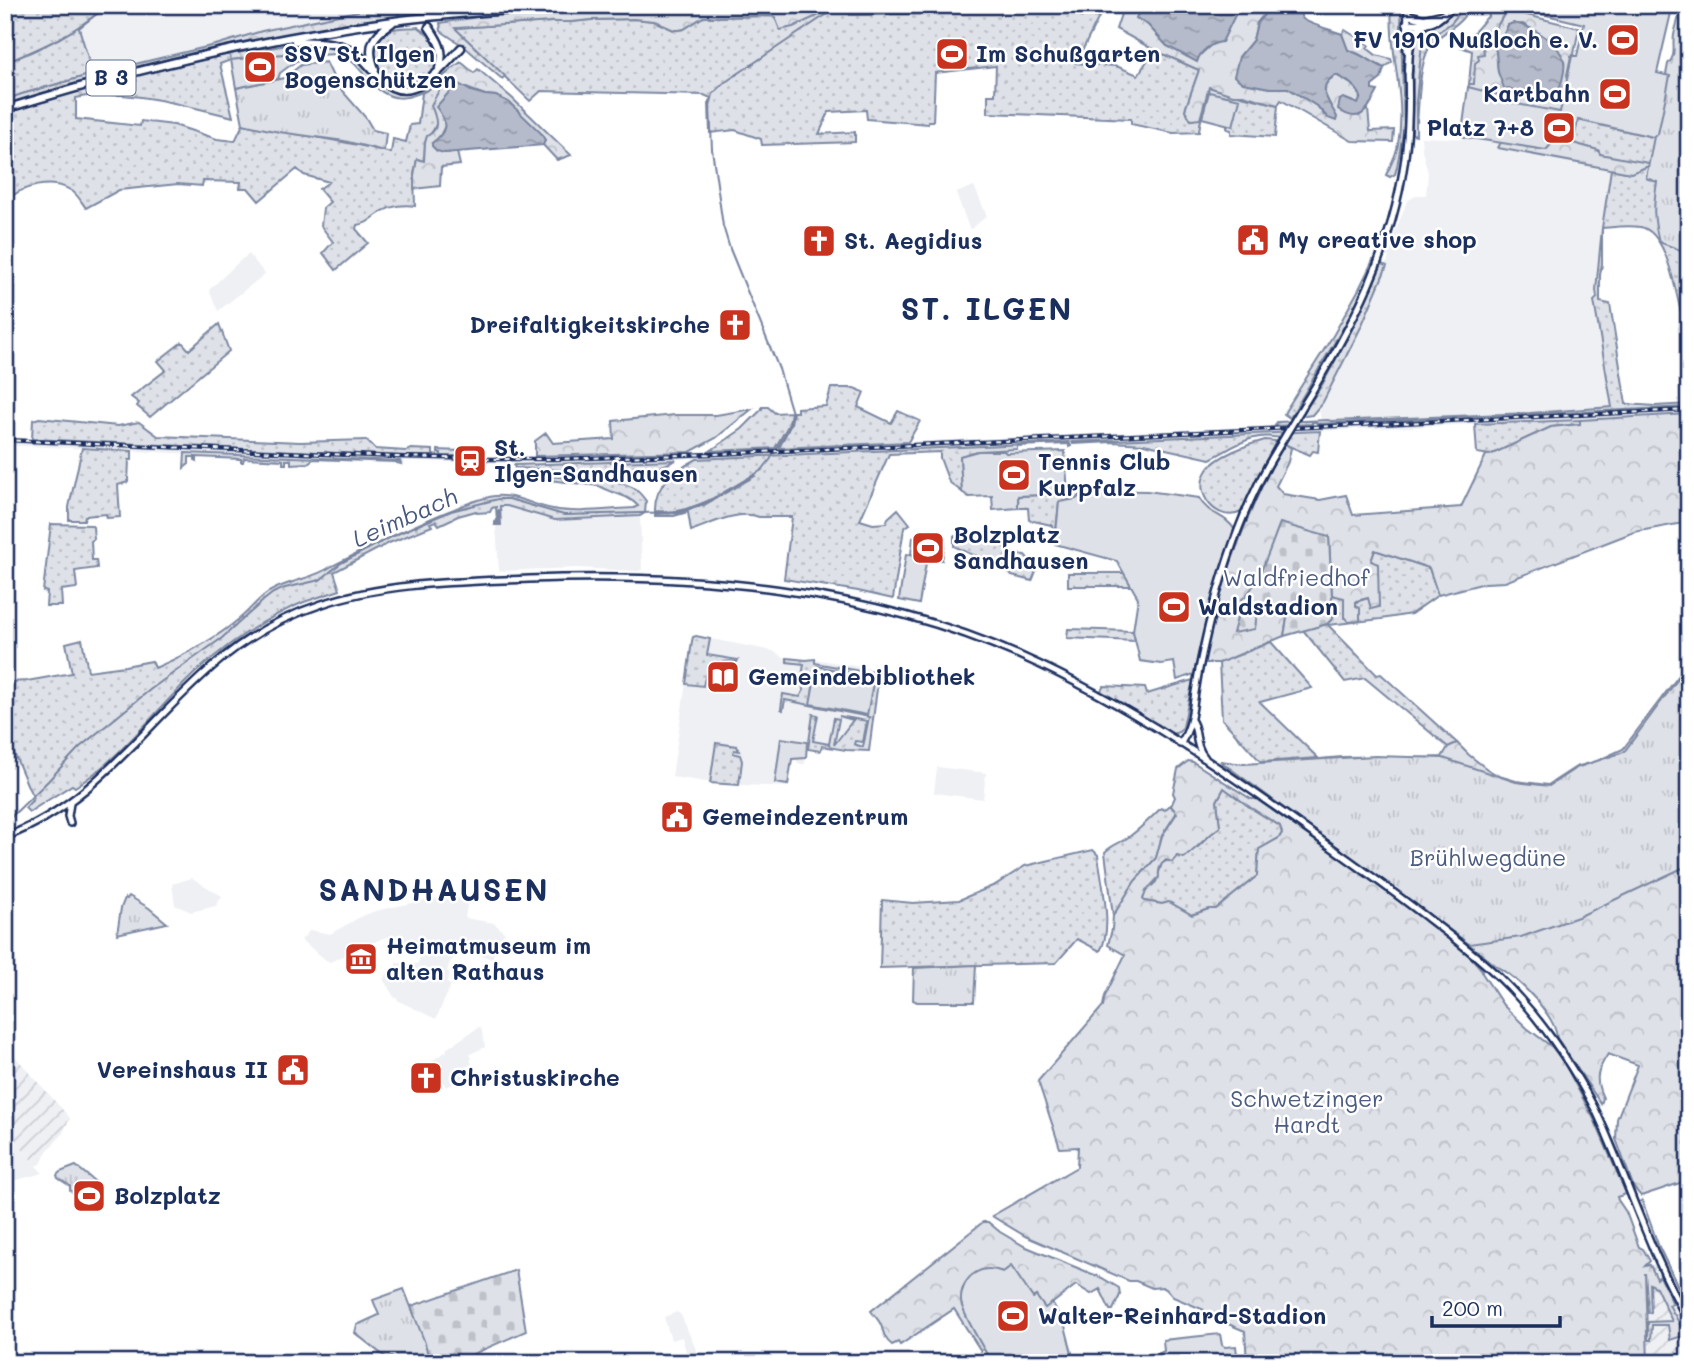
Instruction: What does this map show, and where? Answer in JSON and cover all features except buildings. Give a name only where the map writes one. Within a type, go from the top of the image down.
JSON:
[{"type":"main road","points":[[441,15],[458,12],[466,5]]},
{"type":"main road","points":[[507,5],[530,9]]},
{"type":"main road","name":"B 3","points":[[5,109],[134,72],[283,40],[441,15],[598,5]]},
{"type":"main road","points":[[1180,744],[1191,720],[1200,662],[1222,578],[1249,506],[1278,448],[1355,317],[1387,239],[1398,196],[1409,117],[1408,5]]},
{"type":"main road","points":[[1408,71],[1413,33],[1441,18],[1452,5]]},
{"type":"main road","points":[[1407,19],[1424,19],[1446,12]]},
{"type":"main road","points":[[1407,19],[1424,25]]},
{"type":"main road","points":[[377,74],[371,58],[372,44],[379,32],[398,20]]},
{"type":"main road","points":[[429,26],[442,51],[441,63],[432,79]]},
{"type":"main road","points":[[283,40],[345,47],[362,58],[388,85],[403,89],[421,86],[432,79],[461,48]]},
{"type":"main road","points":[[6,837],[36,824],[70,803],[125,753],[197,680],[243,643],[297,612],[342,598],[378,590],[424,585],[509,580],[671,579],[822,596],[937,624],[1029,659],[1110,700],[1271,804],[1485,963],[1520,999],[1558,1048],[1594,1108],[1659,1263],[1689,1322]]},
{"type":"main road","points":[[1191,720],[1195,724],[1198,746],[1209,763]]},
{"type":"main road","points":[[1186,748],[1195,734]]},
{"type":"main road","points":[[70,803],[70,823]]},
{"type":"shaded area","points":[[108,5],[357,5],[358,10],[262,31],[93,74],[79,28]]},
{"type":"shaded area","points":[[1421,137],[1471,139],[1500,144],[1498,148],[1611,169],[1594,301],[1613,407],[1530,413],[1321,420],[1319,409],[1379,286],[1389,257],[1386,256],[1407,201],[1417,195],[1426,195],[1428,173]]},
{"type":"shaded area","points":[[974,186],[987,216],[971,229],[956,193]]},
{"type":"shaded area","points":[[249,254],[265,274],[218,311],[209,290]]},
{"type":"shaded area","points":[[1689,407],[1689,414],[1072,442],[1072,435],[1311,422],[1317,424]]},
{"type":"shaded area","points":[[1070,435],[1071,442],[619,462],[403,461],[404,464],[5,445],[5,438],[22,438],[449,458],[505,458],[617,456]]},
{"type":"shaded area","points":[[500,506],[555,520],[640,516],[642,570],[577,568],[499,571],[496,526],[501,523]]},
{"type":"shaded area","points":[[696,636],[773,651],[783,657],[815,659],[877,670],[879,673],[869,751],[822,746],[820,751],[808,749],[808,742],[805,764],[798,764],[797,760],[792,759],[788,787],[720,784],[672,777],[692,641]]},
{"type":"shaded area","points":[[937,767],[986,773],[983,799],[934,793]]},
{"type":"shaded area","points":[[192,878],[222,896],[216,906],[191,912],[175,905],[172,884]]},
{"type":"shaded area","points":[[468,898],[465,918],[494,923],[505,933],[499,940],[492,959],[460,951],[450,962],[446,983],[451,985],[436,1019],[397,1000],[383,979],[396,967],[396,963],[418,963],[421,952],[401,949],[399,935],[383,938],[330,962],[301,940],[310,930],[330,934],[375,911],[431,899]]},
{"type":"shaded area","points":[[479,1027],[485,1047],[470,1054],[472,1064],[460,1070],[465,1077],[446,1087],[430,1062]]},
{"type":"shaded area","points":[[5,1045],[70,1118],[62,1135],[47,1151],[41,1164],[36,1166],[5,1128]]},
{"type":"shaded area","points":[[5,1128],[36,1166],[43,1173],[5,1183]]},
{"type":"shaded area","points":[[1655,1263],[1689,1328],[1689,1363],[1648,1363],[1645,1267]]},
{"type":"shaded area","points":[[677,1312],[681,1315],[697,1356],[688,1359],[682,1337],[671,1340],[664,1317]]},
{"type":"green space","points":[[5,5],[108,5],[79,28],[93,74],[5,100],[5,61],[9,59],[5,49]]},
{"type":"green space","points":[[357,5],[386,5],[403,17],[202,53],[5,105],[5,100],[22,94],[93,74],[262,31],[358,11]]},
{"type":"green space","points":[[841,5],[793,27],[780,30],[775,17],[772,16],[703,17],[679,30],[654,21],[634,19],[455,28],[505,76],[502,79],[441,31],[440,23],[484,16],[630,8]]},
{"type":"green space","points":[[1033,5],[939,10],[934,13],[850,15],[848,7]]},
{"type":"green space","points":[[1105,5],[1076,63],[1116,66],[1138,75],[1154,50],[1199,70],[1185,110],[1191,120],[1200,118],[1209,87],[1278,105],[1275,137],[1231,134],[1227,124],[1233,126],[1209,92],[1199,132],[1173,133],[1131,124],[1131,119],[988,113],[988,95],[995,95],[996,66],[935,73],[933,121],[928,121],[928,124],[867,119],[866,110],[829,112],[819,134],[855,132],[855,142],[762,145],[761,139],[735,130],[710,133],[711,98],[704,95],[541,91],[530,101],[454,28],[634,19],[654,21],[674,30],[684,29],[703,17],[773,16],[780,29],[822,13],[848,7],[850,15],[934,13],[939,10]]},
{"type":"green space","points":[[1124,5],[1144,5],[1137,18],[1148,25],[1167,46],[1199,56],[1213,43],[1239,8],[1238,5],[1272,5],[1257,23],[1253,40],[1239,57],[1270,88],[1288,88],[1318,107],[1324,115],[1336,117],[1325,95],[1325,83],[1336,75],[1359,92],[1358,104],[1344,98],[1340,100],[1359,116],[1368,109],[1370,131],[1394,130],[1393,142],[1352,141],[1281,100],[1278,105],[1209,87],[1200,119],[1191,120],[1185,110],[1199,70],[1116,29]]},
{"type":"green space","points":[[1392,5],[1402,5],[1404,127],[1397,167],[1395,174],[1390,177],[1386,175],[1396,152],[1400,126],[1391,22]]},
{"type":"green space","points":[[1457,5],[1466,5],[1451,23],[1422,43],[1416,101],[1416,135],[1412,134],[1413,45],[1418,33],[1437,24],[1453,12]]},
{"type":"green space","points":[[1466,5],[1469,5],[1467,12],[1433,42],[1426,55],[1421,74],[1417,123],[1416,101],[1422,43],[1451,23]]},
{"type":"green space","points":[[1504,5],[1689,5],[1689,11],[1671,13],[1657,73],[1670,76],[1658,134],[1653,137],[1578,120],[1573,143],[1553,142],[1546,150],[1464,137],[1462,132],[1468,87],[1507,97],[1506,102],[1560,112],[1572,56],[1577,56],[1584,24]]},
{"type":"green space","points":[[1682,5],[1689,5],[1689,260],[1678,249],[1659,242],[1654,212],[1657,182],[1646,178]]},
{"type":"green space","points":[[1492,8],[1507,10],[1483,45],[1484,55],[1479,60],[1474,85],[1469,84],[1472,51],[1461,47]]},
{"type":"green space","points":[[1507,10],[1579,28],[1567,75],[1580,119],[1463,133],[1469,84],[1474,84],[1475,63],[1479,60],[1478,55],[1484,54],[1483,45]],"holes":[[[1523,24],[1546,38],[1564,61],[1560,86],[1544,100],[1520,96],[1498,72],[1496,51],[1508,25]]]},
{"type":"green space","points":[[1689,17],[1689,313],[1681,312],[1663,250],[1649,231],[1635,226],[1602,228],[1611,169],[1631,173],[1600,154],[1598,150],[1573,143],[1578,120],[1653,137]]},
{"type":"green space","points":[[418,27],[433,40],[439,54],[437,66],[430,76],[419,83],[407,86],[394,84],[378,71],[375,58],[377,44],[385,33],[391,30]]},
{"type":"green space","points":[[1345,30],[1369,45],[1367,48],[1376,55],[1391,59],[1392,62],[1384,68],[1348,50],[1342,34]]},
{"type":"green space","points":[[311,44],[348,52],[382,85],[396,91],[412,91],[427,86],[461,62],[474,73],[478,69],[571,155],[557,160],[543,145],[545,140],[496,96],[461,86],[443,117],[445,126],[439,138],[432,143],[444,153],[457,152],[460,165],[441,167],[440,186],[414,189],[417,159],[424,161],[427,136],[436,127],[431,105],[442,85],[438,84],[417,94],[399,98],[374,86],[354,63],[340,55],[324,55],[296,61],[293,53],[231,60],[229,54]]},
{"type":"green space","name":"SSV St. Ilgen Bogenschützen","points":[[293,53],[296,61],[280,73],[278,79],[236,88],[231,60]]},
{"type":"green space","points":[[229,54],[231,60],[220,64],[233,117],[155,99],[95,95],[76,98],[76,119],[140,126],[141,121],[174,125],[217,139],[235,141],[243,124],[391,153],[393,139],[406,142],[410,125],[418,124],[422,93],[438,84],[443,85],[435,128],[425,143],[424,161],[417,159],[414,175],[415,206],[391,208],[357,225],[356,229],[368,243],[336,270],[323,253],[333,242],[321,226],[323,208],[330,202],[319,189],[329,182],[304,175],[297,169],[259,201],[248,188],[240,188],[241,182],[203,181],[202,186],[178,184],[119,190],[86,208],[72,191],[56,185],[28,188],[5,202],[5,111],[131,76]]},
{"type":"green space","points":[[326,62],[337,85],[373,130],[386,133],[384,151],[344,141],[243,124],[236,88],[284,78],[301,65]]},
{"type":"green space","points":[[1209,92],[1240,99],[1233,126],[1202,118]]},
{"type":"green space","points":[[1501,142],[1546,150],[1553,142],[1573,143],[1598,150],[1600,154],[1654,164],[1631,173],[1498,148]]},
{"type":"green space","points":[[1602,228],[1600,302],[1610,304],[1626,404],[1689,404],[1689,407],[1317,424],[1312,422],[1275,426],[1277,422],[1530,413],[1612,407],[1594,301],[1597,298]]},
{"type":"green space","points":[[1373,260],[1375,261],[1353,311],[1290,418],[1284,414],[1286,410],[1334,334]]},
{"type":"green space","points":[[1382,264],[1387,266],[1361,327],[1323,402],[1312,415],[1302,415],[1322,385],[1350,333]]},
{"type":"green space","points":[[219,324],[229,351],[150,417],[137,406],[139,403],[131,397],[166,370],[158,361],[182,342],[189,350]]},
{"type":"green space","points":[[831,388],[854,388],[864,392],[858,407],[891,423],[898,411],[920,421],[908,442],[779,448],[791,424],[793,412],[797,412],[797,408],[826,406]]},
{"type":"green space","points":[[762,407],[768,407],[775,413],[791,412],[789,424],[775,448],[710,451],[742,429]]},
{"type":"green space","points":[[752,409],[716,438],[690,452],[535,456],[535,441],[546,433],[553,443],[614,439],[613,421],[675,415],[716,415]]},
{"type":"green space","points":[[1689,414],[1689,522],[1634,532],[1505,582],[1485,583],[1438,595],[1429,568],[1375,550],[1371,561],[1378,564],[1379,607],[1371,609],[1368,598],[1356,601],[1356,606],[1360,608],[1360,621],[1349,622],[1344,617],[1344,598],[1332,595],[1329,537],[1262,610],[1288,613],[1284,636],[1219,663],[1203,663],[1235,550],[1257,496],[1284,443],[1291,448],[1288,462],[1276,486],[1283,494],[1320,500],[1346,495],[1353,515],[1461,507],[1486,455],[1551,427],[1580,424],[1580,420]]},
{"type":"green space","points":[[39,418],[118,426],[139,422],[158,436],[300,442],[366,440],[375,449],[433,450],[433,455],[441,456],[32,439],[33,420]]},
{"type":"green space","points":[[1580,420],[1580,424],[1551,427],[1490,455],[1477,453],[1475,424]]},
{"type":"green space","points":[[1320,431],[1318,452],[1313,451],[1310,455],[1284,444],[1286,440],[1265,436],[1246,440],[1210,459],[1144,444],[1072,442]]},
{"type":"green space","points":[[1265,440],[1276,441],[1241,512],[1233,515],[1216,510],[1205,497],[1202,488],[1207,470],[1225,455]]},
{"type":"green space","points":[[1069,442],[1071,446],[1069,447],[1069,444],[1017,446],[1017,449],[978,451],[960,456],[962,492],[949,482],[940,452],[889,454],[860,520],[873,524],[886,523],[898,509],[910,524],[904,528],[893,599],[784,579],[792,517],[743,515],[725,518],[691,531],[688,512],[674,516],[655,516],[678,513],[704,505],[755,476],[697,506],[677,511],[655,511],[658,493],[667,479],[697,459]]},
{"type":"green space","points":[[82,448],[132,451],[128,482],[118,485],[120,517],[107,518],[106,514],[85,516],[84,520],[69,520],[69,507]]},
{"type":"green space","points":[[438,450],[461,451],[464,456],[441,456]]},
{"type":"green space","name":"Tennis Club Kurpfalz","points":[[978,451],[1065,451],[1068,494],[1018,496],[1018,508],[993,510],[992,496],[969,497],[962,492],[960,456]]},
{"type":"green space","points":[[185,453],[400,461],[401,464],[313,459],[308,463],[291,464],[291,460],[286,460],[286,464],[283,464],[283,460],[244,458],[241,462],[241,459],[197,457],[197,461],[195,457],[189,457],[189,464],[184,468]]},
{"type":"green space","points":[[676,460],[656,469],[630,473],[514,466],[514,465]]},
{"type":"green space","points":[[517,474],[615,481],[639,493],[646,501],[645,513],[640,516],[555,520],[500,506],[501,525],[496,525],[500,522],[499,510],[499,522],[495,524],[496,507],[490,512],[476,511],[439,525],[436,521],[430,523],[432,526],[389,543],[334,572],[340,590],[289,608],[234,642],[196,672],[124,747],[92,775],[29,812],[25,808],[34,798],[5,732],[5,659],[10,682],[72,673],[66,643],[82,639],[88,671],[152,661],[155,668],[220,634],[263,596],[275,589],[316,574],[404,530],[477,500],[503,496],[572,511],[638,506],[599,486]]},
{"type":"green space","points":[[1068,489],[1087,490],[1076,499],[1059,502],[1056,530],[1051,525],[1029,520],[1028,508],[1018,508],[1017,496],[1068,494]]},
{"type":"green space","points":[[1087,490],[1147,491],[1199,498],[1207,508],[1226,520],[1235,530],[1212,601],[1194,674],[1177,680],[1174,662],[1161,664],[1140,661],[1133,631],[1138,598],[1117,561],[1055,544],[1059,502],[1076,499]]},
{"type":"green space","name":"Waldfriedhof","points":[[1280,523],[1329,537],[1333,618],[1327,624],[1284,636],[1288,613],[1262,610],[1257,611],[1255,629],[1233,633],[1242,599],[1259,575]]},
{"type":"green space","points":[[51,524],[93,527],[92,560],[96,560],[97,568],[75,571],[77,588],[61,590],[62,606],[46,606],[47,592],[43,591]]},
{"type":"green space","points":[[954,536],[999,543],[1013,554],[1025,555],[1037,569],[1032,581],[1012,576],[987,558],[954,546]]},
{"type":"green space","points":[[913,537],[945,543],[942,560],[927,557],[919,604],[899,600],[906,554],[916,555],[911,554]]},
{"type":"green space","points":[[1375,550],[1429,568],[1438,595],[1411,614],[1328,625],[1377,675],[1381,674],[1457,743],[1448,747],[1365,678],[1345,682],[1303,630],[1327,624],[1333,618],[1332,595],[1344,597],[1344,617],[1356,606],[1356,602],[1368,598],[1371,561]]},
{"type":"green space","points":[[1068,573],[1124,573],[1132,586],[1068,586]]},
{"type":"green space","points":[[1068,629],[1133,631],[1135,641],[1067,638]]},
{"type":"green space","points":[[696,636],[710,639],[707,655],[738,660],[714,666],[707,674],[703,686],[686,684],[692,641]]},
{"type":"green space","points":[[1271,642],[1312,688],[1260,702],[1318,758],[1261,762],[1222,719],[1219,663]]},
{"type":"green space","points":[[787,658],[815,659],[815,663],[871,673],[872,670],[877,670],[879,673],[869,751],[822,746],[820,751],[808,749],[813,714],[818,715],[813,741],[829,744],[834,718],[839,719],[834,745],[853,720],[839,716],[867,721],[863,742],[855,741],[854,744],[863,747],[869,717],[785,700],[783,710],[781,709],[783,694],[800,697],[804,690],[801,683],[804,664],[787,662]]},
{"type":"green space","name":"Brühlwegdüne","points":[[1689,662],[1689,1180],[1641,1196],[1634,1188],[1616,1139],[1617,1119],[1638,1065],[1608,1054],[1598,1075],[1598,1086],[1603,1098],[1601,1104],[1557,1038],[1550,1019],[1535,998],[1516,980],[1432,915],[1222,762],[1252,764],[1343,757],[1442,757],[1448,747],[1457,743],[1499,776],[1548,785],[1576,767],[1623,749]]},
{"type":"green space","name":"Brühlwegdüne","points":[[1689,664],[1689,865],[1578,917],[1521,937],[1469,944],[1220,761],[1243,764],[1375,756],[1443,758],[1516,782],[1549,786],[1576,768],[1624,752]]},
{"type":"green space","points":[[817,666],[874,678],[867,715],[810,704]]},
{"type":"green space","points":[[1193,680],[1183,727],[1172,734],[1100,692],[1104,686],[1145,688],[1147,694]]},
{"type":"green space","points":[[781,738],[807,742],[806,758],[792,759],[788,785],[775,783]]},
{"type":"green space","points":[[716,743],[737,746],[739,751],[734,750],[733,753],[740,755],[742,761],[739,785],[710,783]]},
{"type":"green space","name":"Schwetzinger Hardt","points":[[1188,761],[1193,762],[1251,799],[1256,799],[1327,847],[1469,955],[1482,970],[1503,1005],[1552,1047],[1563,1061],[1595,1121],[1626,1194],[1617,1197],[1618,1200],[1626,1212],[1639,1247],[1650,1261],[1645,1266],[1650,1265],[1657,1279],[1660,1276],[1673,1304],[1669,1305],[1689,1336],[1689,1355],[1684,1341],[1679,1337],[1670,1340],[1668,1325],[1652,1325],[1651,1340],[1648,1340],[1648,1322],[1672,1321],[1656,1287],[1650,1284],[1651,1312],[1648,1313],[1645,1273],[1648,1363],[1247,1363],[1245,1331],[1204,1314],[1204,1310],[1173,1297],[1162,1287],[1152,1288],[1129,1281],[1025,1236],[992,1216],[1077,1167],[1078,1147],[1060,1148],[1038,1081],[1103,1006],[1105,996],[1125,955],[1108,945],[1113,916],[1135,881],[1156,858],[1162,836],[1177,813],[1171,806],[1175,797],[1173,793],[1178,769]],"holes":[[[1224,788],[1280,826],[1282,833],[1279,838],[1259,849],[1257,876],[1216,909],[1192,915],[1169,902],[1162,904],[1144,901],[1146,891],[1159,877],[1160,867],[1166,860],[1172,862],[1177,856],[1184,858],[1220,827],[1217,801]]]},
{"type":"green space","points":[[1224,788],[1280,826],[1282,833],[1279,838],[1259,850],[1257,876],[1216,909],[1192,915],[1169,902],[1162,904],[1144,901],[1146,891],[1156,882],[1162,863],[1198,847],[1220,827],[1217,801]]},
{"type":"green space","points":[[1170,805],[1177,812],[1162,836],[1156,858],[1135,881],[1113,916],[1105,852],[1134,833],[1161,808],[1165,810]]},
{"type":"green space","points":[[1093,850],[1098,855],[1106,918],[1104,942],[1100,951],[1077,939],[1056,963],[880,968],[882,900],[913,903],[959,900],[995,885],[1025,866]]},
{"type":"green space","points":[[129,896],[167,923],[117,934],[121,908],[125,898]]},
{"type":"green space","points":[[976,965],[974,1002],[913,1000],[914,968]]},
{"type":"green space","points":[[76,1166],[99,1185],[90,1206],[58,1178],[60,1172]]},
{"type":"green space","points":[[1642,1200],[1659,1247],[1689,1309],[1689,1317],[1654,1246],[1638,1203]]},
{"type":"green space","points":[[983,1222],[988,1222],[1024,1246],[1102,1278],[1119,1288],[1120,1295],[1113,1310],[1110,1310],[1100,1289],[1091,1294],[1076,1285],[1045,1309],[1036,1296],[1033,1298],[1003,1272],[989,1271],[971,1277],[963,1288],[961,1298],[965,1314],[984,1349],[981,1351],[954,1309],[900,1345],[898,1342],[892,1345],[871,1311]]},
{"type":"green space","name":"Walter-Reinhard-Stadion","points":[[1011,1266],[1033,1298],[1036,1296],[1045,1308],[1052,1303],[1065,1326],[1072,1353],[1049,1363],[992,1363],[966,1315],[961,1294],[969,1278],[978,1271],[989,1269],[1003,1272]]},
{"type":"green space","points":[[516,1270],[526,1331],[453,1363],[430,1363],[411,1306]]},
{"type":"green space","points":[[404,1289],[430,1363],[399,1363],[391,1357],[389,1360],[355,1333],[357,1325],[379,1315],[373,1300]]},
{"type":"green space","points":[[1220,1334],[1222,1345],[1236,1346],[1238,1363],[1159,1363],[1158,1354],[1164,1351],[1163,1340]]},
{"type":"water","points":[[1144,5],[1239,7],[1222,42],[1206,48],[1197,62],[1167,46],[1148,25],[1136,18]]},
{"type":"water","points":[[1272,5],[1288,6],[1292,12],[1300,13],[1305,21],[1342,34],[1348,50],[1384,68],[1381,79],[1372,86],[1372,90],[1378,91],[1367,110],[1358,116],[1352,116],[1338,109],[1343,98],[1358,104],[1361,97],[1354,87],[1336,75],[1326,84],[1325,94],[1337,117],[1336,121],[1288,88],[1243,83],[1234,76],[1239,57],[1253,40],[1257,23]]},
{"type":"water","points":[[1513,23],[1544,36],[1561,54],[1564,70],[1556,99],[1520,96],[1511,89],[1504,88],[1493,46],[1502,39],[1508,25]]},
{"type":"water","points":[[457,83],[471,91],[496,96],[509,102],[541,133],[545,140],[543,145],[444,153],[437,151],[432,143],[441,134],[444,122],[436,107]]},
{"type":"waterway","points":[[5,63],[59,38],[108,5]]},
{"type":"waterway","name":"Leimbach","points":[[5,823],[80,747],[151,689],[222,638],[273,593],[320,580],[341,563],[397,534],[451,511],[498,499],[509,499],[564,515],[678,512],[712,500],[762,470],[788,429],[792,413],[779,369],[723,226],[712,149],[710,107],[713,94],[724,83],[844,5]]},
{"type":"railway","points":[[5,440],[396,457],[556,459],[1689,410]]},
{"type":"place","name":"FV 1910 Nußloch e. V.","points":[[1623,40]]},
{"type":"place","name":"Im Schußgarten","points":[[952,54]]},
{"type":"place","name":"SSV St. Ilgen Bogenschützen","points":[[260,67]]},
{"type":"place","name":"Kartbahn","points":[[1615,94]]},
{"type":"place","name":"Platz 7+8","points":[[1559,128]]},
{"type":"place","name":"My creative shop","points":[[1253,240]]},
{"type":"place","name":"St. Aegidius","points":[[819,241]]},
{"type":"place","name":"Dreifaltigkeitskirche","points":[[735,325]]},
{"type":"place","name":"St. Ilgen-Sandhausen","points":[[470,461]]},
{"type":"place","name":"Tennis Club Kurpfalz","points":[[1014,475]]},
{"type":"place","name":"Bolzplatz Sandhausen","points":[[928,548]]},
{"type":"place","name":"Waldstadion","points":[[1174,607]]},
{"type":"place","name":"Gemeindebibliothek","points":[[723,677]]},
{"type":"place","name":"Gemeindezentrum","points":[[677,817]]},
{"type":"place","name":"Heimatmuseum im alten Rathaus","points":[[361,959]]},
{"type":"place","name":"Vereinshaus II","points":[[293,1070]]},
{"type":"place","name":"Christuskirche","points":[[426,1078]]},
{"type":"place","name":"Bolzplatz","points":[[89,1196]]},
{"type":"place","name":"Walter-Reinhard-Stadion","points":[[1013,1316]]},
{"type":"district","name":"ST. ILGEN","points":[[987,310]]},
{"type":"district","name":"SANDHAUSEN","points":[[434,891]]}]
